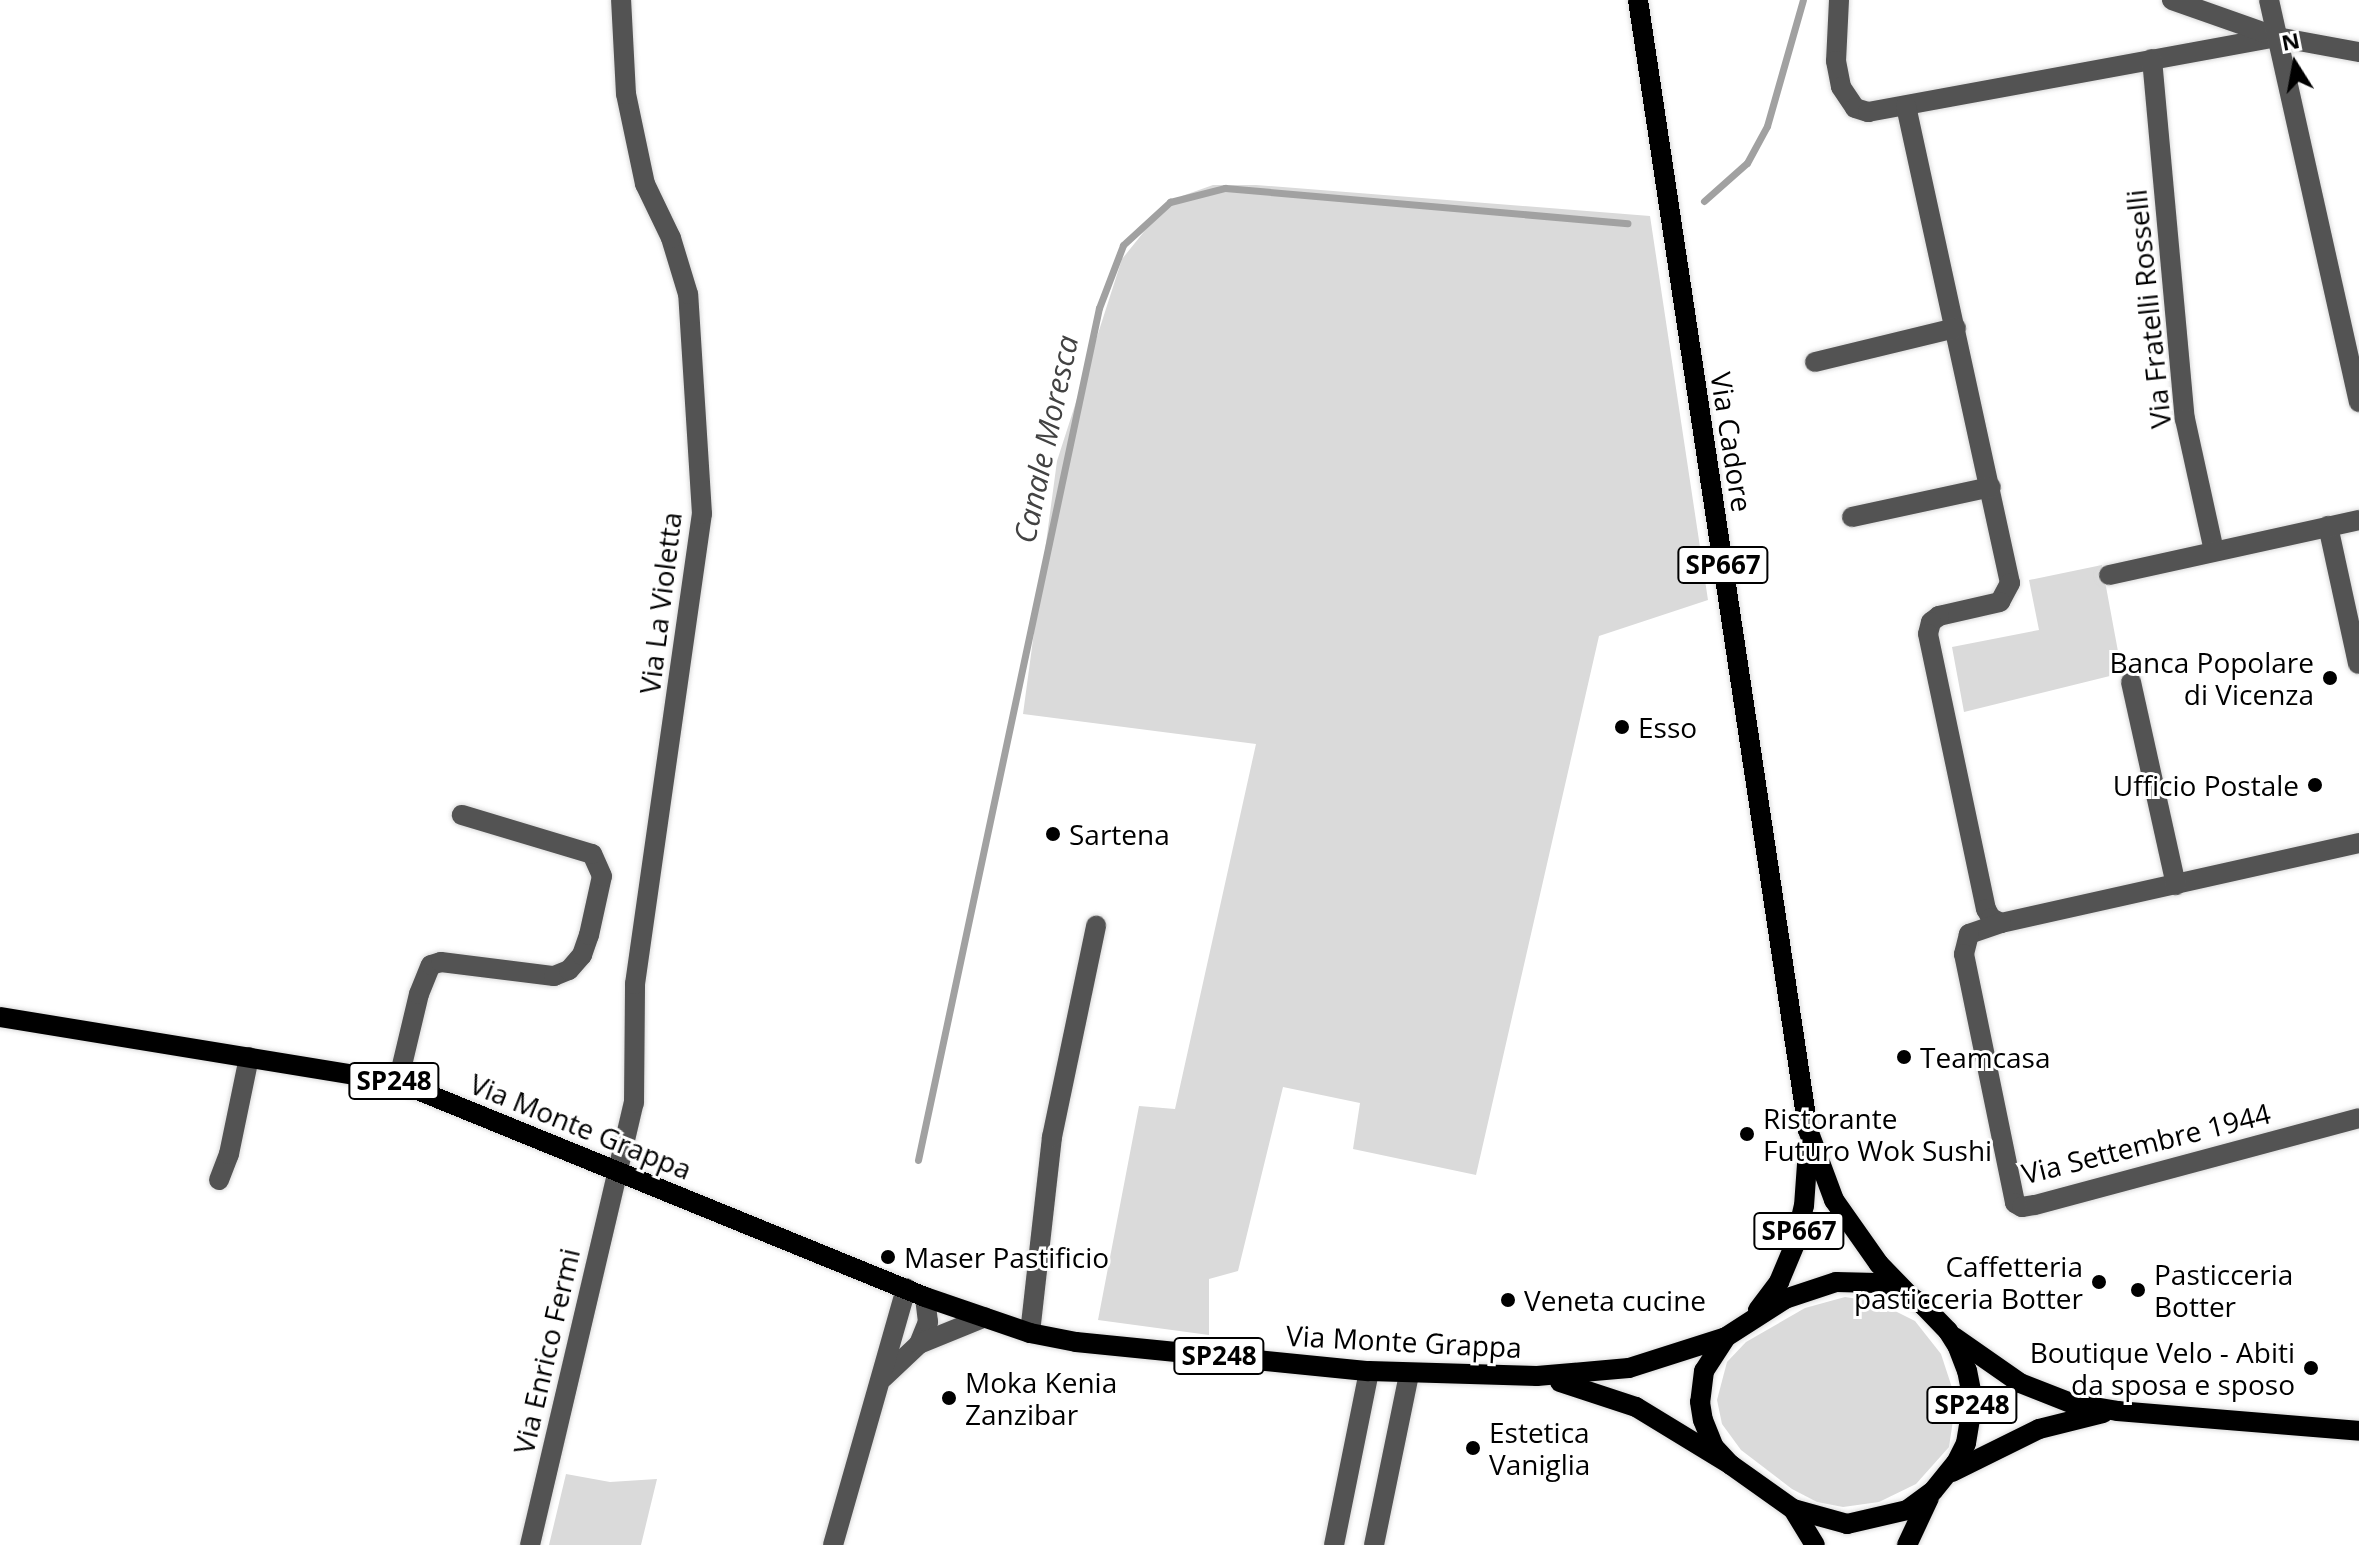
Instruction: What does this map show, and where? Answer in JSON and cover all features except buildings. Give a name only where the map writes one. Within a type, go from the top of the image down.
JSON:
[{"type":"main road","name":"Via Cadore","points":[[1638,0],[1808,1130],[1806,1187],[1795,1244],[1779,1282],[1751,1319]]},
{"type":"main road","name":"Via Monte Grappa","points":[[0,1017],[398,1082],[925,1297],[1030,1333],[1076,1342],[1409,1374],[1537,1376],[1629,1368],[1726,1337]]},
{"type":"main road","name":"Via Cadore","points":[[1808,1130],[1834,1200],[1879,1264],[1910,1296]]},
{"type":"main road","name":"Via Monte Grappa","points":[[1731,1465],[1710,1438],[1700,1402],[1708,1361],[1726,1337],[1751,1319],[1796,1294],[1836,1282],[1877,1283],[1910,1296],[1951,1335],[2036,1391],[2071,1403],[2118,1411],[2359,1431]]},
{"type":"main road","name":"Via Monte Grappa","points":[[1537,1376],[1624,1401],[1731,1465],[1793,1509],[1831,1523],[1864,1523],[1907,1510],[1933,1491],[1963,1453],[1973,1401],[1967,1371],[1951,1335]]},
{"type":"main road","name":"Via Monte Grappa","points":[[1948,1474],[2039,1429],[2089,1415],[2118,1411]]},
{"type":"main road","points":[[1907,1545],[1933,1491]]},
{"type":"main road","points":[[1793,1509],[1815,1545]]},
{"type":"street","name":"Via La Violetta","points":[[618,1171],[634,1103],[635,984],[702,514],[688,294],[671,238],[645,184],[626,94],[621,0]]},
{"type":"street","points":[[1839,0],[1836,61],[1845,98],[1855,108],[1868,112],[2277,37]]},
{"type":"street","points":[[2172,0],[2277,37],[2359,52]]},
{"type":"street","points":[[2269,0],[2359,402]]},
{"type":"street","name":"Via Fratelli Rosselli","points":[[2152,59],[2185,419],[2214,551]]},
{"type":"street","points":[[1906,106],[2010,583],[2007,594],[2000,602],[1939,616],[1931,622],[1928,644],[1986,909],[1991,918],[2001,923],[2359,843]]},
{"type":"street","points":[[1815,362],[1956,328]]},
{"type":"street","points":[[1852,517],[1991,487]]},
{"type":"street","points":[[2109,575],[2359,520]]},
{"type":"street","points":[[2328,526],[2358,664]]},
{"type":"street","points":[[2131,682],[2176,885]]},
{"type":"street","points":[[398,1082],[419,994],[431,965],[441,962],[554,976],[569,970],[582,955],[589,935],[602,876],[592,854],[462,815]]},
{"type":"street","name":"Via Settembre 1944","points":[[2001,923],[1969,934],[1964,954],[2015,1203],[2022,1207],[2359,1118]]},
{"type":"street","points":[[1030,1333],[1052,1137],[1096,926]]},
{"type":"street","points":[[219,1180],[229,1154],[249,1057]]},
{"type":"street","name":"Via Enrico Fermi","points":[[530,1545],[618,1171]]},
{"type":"street","points":[[833,1545],[906,1288]]},
{"type":"street","points":[[919,1344],[928,1322],[925,1297]]},
{"type":"street","points":[[880,1381],[894,1363],[919,1344],[985,1317]]},
{"type":"street","points":[[1334,1545],[1369,1371]]},
{"type":"street","points":[[1374,1545],[1409,1374]]},
{"type":"shaded area","points":[[1213,185],[1256,185],[1650,216],[1708,600],[1599,636],[1476,1175],[1353,1149],[1360,1103],[1283,1087],[1238,1271],[1209,1279],[1209,1335],[1098,1320],[1139,1106],[1175,1109],[1256,744],[1023,714],[1057,461],[1122,259],[1155,218],[1182,196]]},
{"type":"shaded area","points":[[2102,565],[2122,673],[1964,712],[1952,647],[2039,630],[2029,580]]},
{"type":"shaded area","points":[[1845,1297],[1877,1302],[1915,1321],[1941,1354],[1956,1400],[1949,1447],[1916,1484],[1879,1502],[1843,1507],[1817,1502],[1792,1489],[1741,1450],[1722,1424],[1717,1400],[1727,1362],[1746,1342],[1805,1308]]},
{"type":"shaded area","points":[[566,1474],[610,1482],[657,1479],[641,1545],[549,1545]]},
{"type":"waterway","name":"Canale Moresca","points":[[1704,201],[1747,163],[1767,126],[1803,0]]},
{"type":"waterway","name":"Canale Moresca","points":[[918,1160],[1099,308],[1123,245],[1170,202],[1225,188],[1627,223]]},
{"type":"place","name":"Banca Popolare di Vicenza","points":[[2330,678]]},
{"type":"place","name":"Esso","points":[[1622,727]]},
{"type":"place","name":"Ufficio Postale","points":[[2315,785]]},
{"type":"place","name":"Sartena","points":[[1053,834]]},
{"type":"place","name":"Teamcasa","points":[[1904,1057]]},
{"type":"place","name":"Ristorante Futuro Wok Sushi","points":[[1747,1134]]},
{"type":"place","name":"Maser Pastificio","points":[[888,1257]]},
{"type":"place","name":"Caffetteria pasticceria Botter","points":[[2099,1282]]},
{"type":"place","name":"Pasticceria Botter","points":[[2138,1290]]},
{"type":"place","name":"Veneta cucine","points":[[1508,1300]]},
{"type":"place","name":"Boutique Velo - Abiti da sposa e sposo","points":[[2311,1368]]},
{"type":"place","name":"Moka Kenia Zanzibar","points":[[949,1398]]},
{"type":"place","name":"Estetica Vaniglia","points":[[1473,1448]]}]
